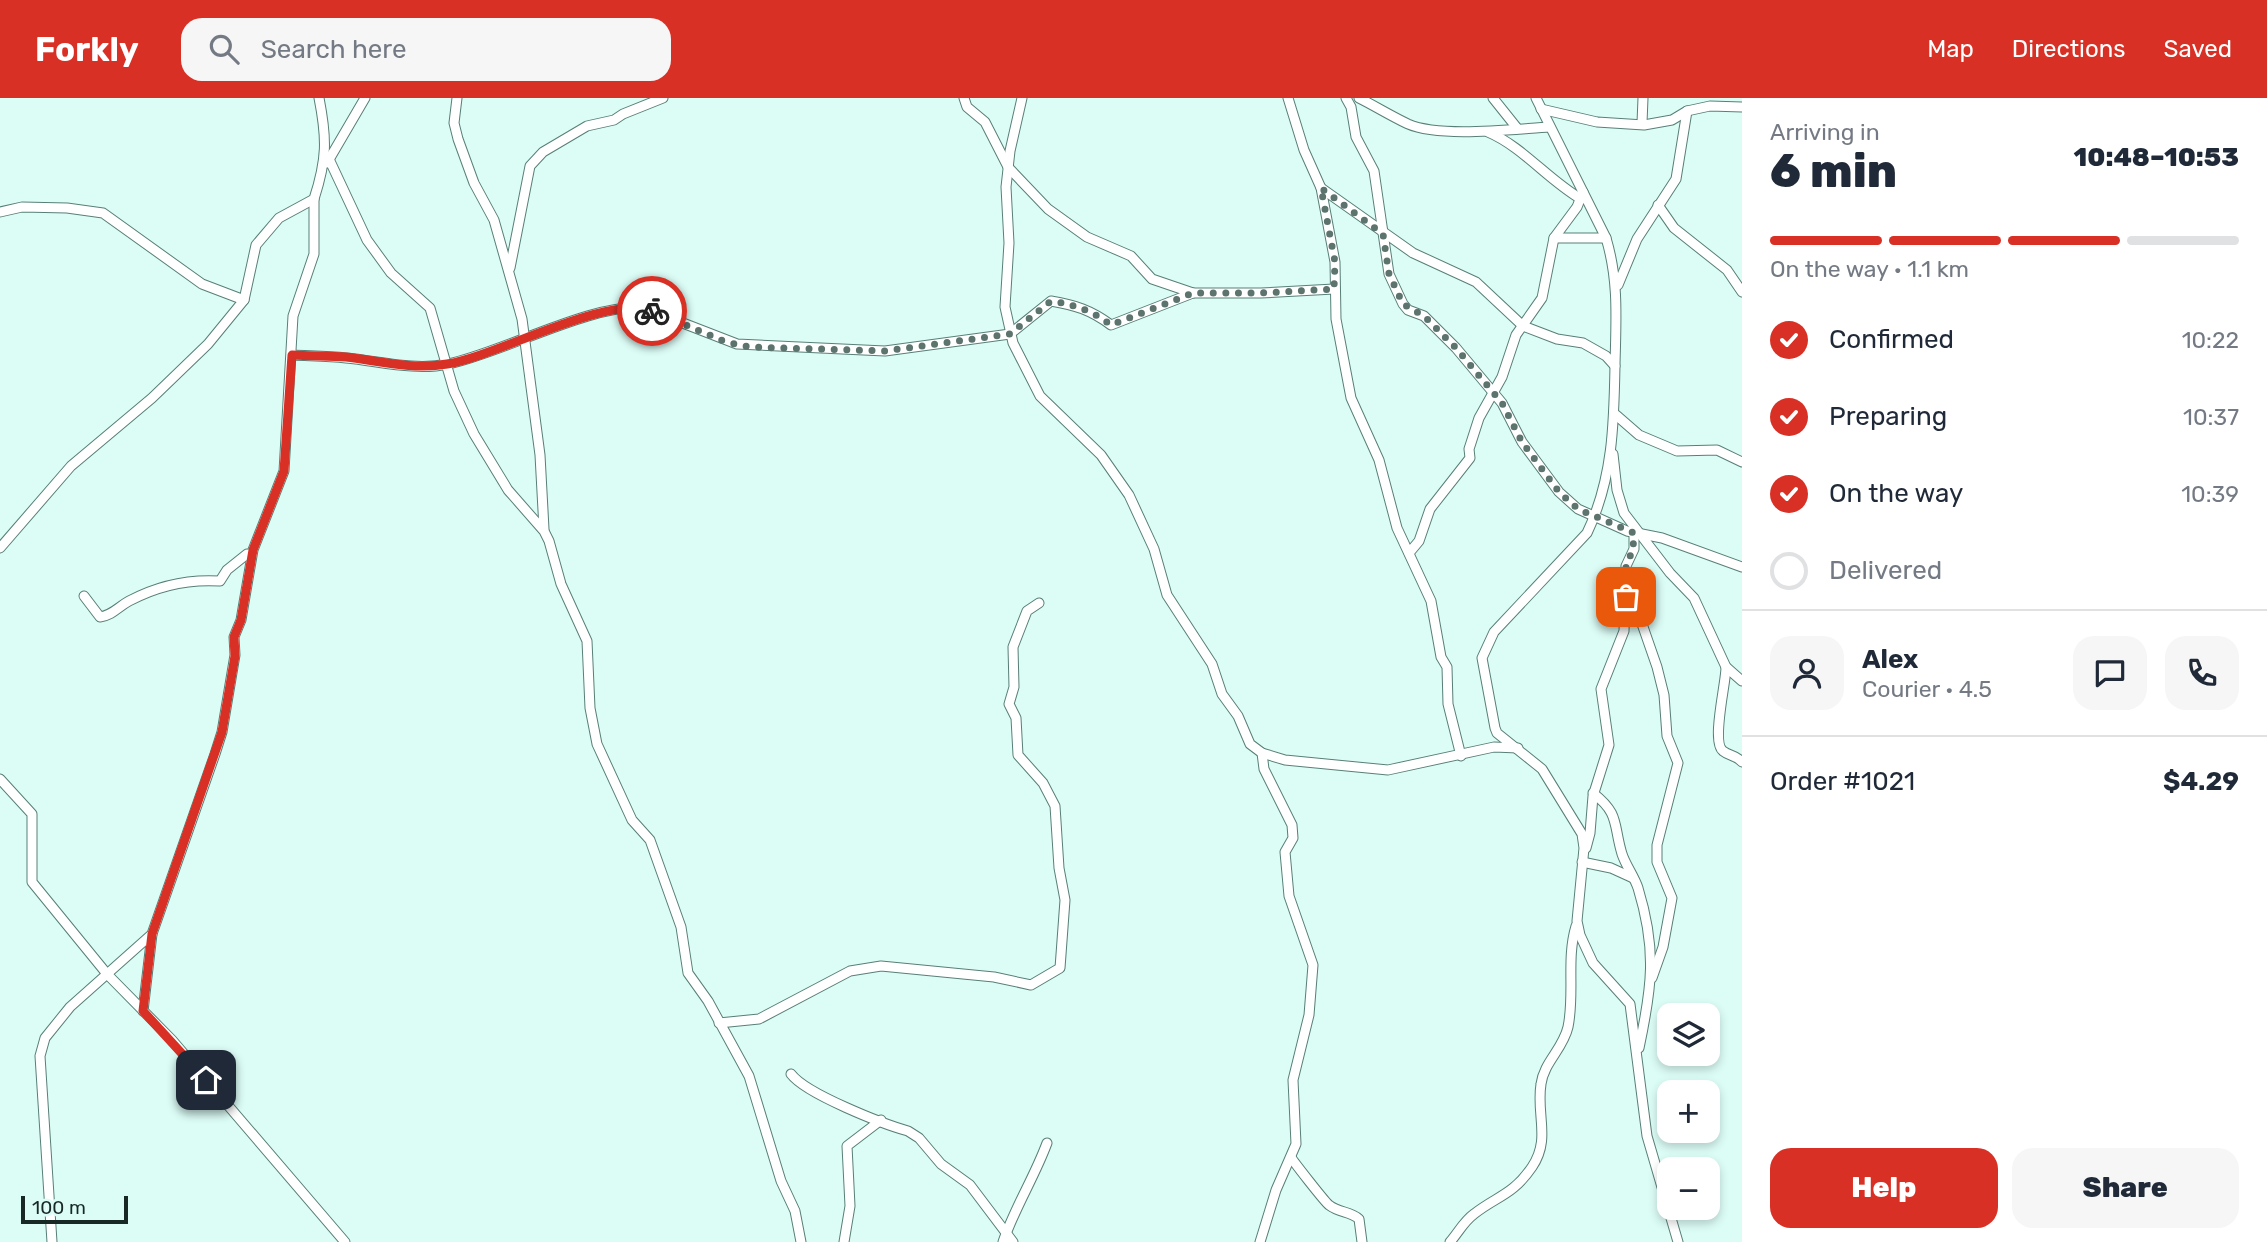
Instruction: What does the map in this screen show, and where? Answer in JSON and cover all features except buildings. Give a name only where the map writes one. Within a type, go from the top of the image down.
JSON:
[{"type":"street","points":[[319,98],[326,135],[327,162],[367,240],[391,272],[430,308],[454,391],[484,453],[508,490],[544,531]]},
{"type":"street","points":[[143,1011],[152,934],[222,732],[235,656],[234,637],[241,620],[251,559],[284,471],[293,316],[314,254],[314,199],[327,162],[365,98]]},
{"type":"street","points":[[457,98],[454,123],[458,139],[474,184],[494,220],[522,319],[538,438],[544,531],[561,584],[587,641],[590,708],[597,744],[632,820],[650,840],[681,927],[685,966],[752,1084],[780,1181],[795,1211],[801,1241]]},
{"type":"street","points":[[510,270],[530,166],[543,152],[587,126],[614,120],[663,98]]},
{"type":"street","points":[[964,98],[967,107],[985,122],[1008,167],[1048,209],[1081,233],[1131,256],[1152,279],[1193,293],[1334,289]]},
{"type":"street","points":[[1022,98],[1008,167],[1009,250],[1005,307],[1010,334],[1023,368],[1040,396],[1101,454],[1129,495],[1154,549],[1167,595],[1212,664],[1222,694],[1238,716],[1250,744],[1262,753],[1285,760],[1388,770],[1494,747],[1519,748]]},
{"type":"street","points":[[1288,98],[1304,150],[1321,188],[1335,262],[1334,289],[1351,398],[1379,460],[1392,514],[1433,609],[1441,657],[1447,667],[1448,704],[1461,755]]},
{"type":"street","points":[[1346,98],[1351,107],[1356,137],[1374,171],[1389,274],[1403,304],[1424,316],[1456,348],[1505,408],[1530,455],[1559,492],[1578,509],[1637,534],[1662,538],[1742,567]]},
{"type":"street","points":[[1359,98],[1409,124],[1486,131],[1550,127]]},
{"type":"street","points":[[1493,98],[1517,128]]},
{"type":"street","points":[[1450,1242],[1477,1212],[1501,1200],[1521,1181],[1542,1150],[1544,1133],[1540,1087],[1544,1068],[1567,1032],[1571,1007],[1571,944],[1577,921],[1582,859],[1582,834],[1542,769],[1497,733],[1482,668],[1484,650],[1510,614],[1583,539],[1595,514],[1612,448],[1616,415],[1617,286],[1606,238],[1582,196],[1536,98]]},
{"type":"street","points":[[1642,123],[1643,98]]},
{"type":"street","points":[[1541,109],[1597,122],[1658,124],[1687,111],[1710,106],[1742,107]]},
{"type":"street","points":[[1617,286],[1637,239],[1676,179],[1687,111]]},
{"type":"street","points":[[1486,131],[1511,142],[1538,170],[1582,196]]},
{"type":"street","points":[[1321,188],[1383,234],[1432,264],[1476,282],[1523,326],[1556,339],[1583,342],[1606,356],[1615,366]]},
{"type":"street","points":[[1409,553],[1419,541],[1430,509],[1470,458],[1469,449],[1479,418],[1493,393],[1516,335],[1542,298],[1554,238],[1582,196]]},
{"type":"street","points":[[0,548],[71,466],[152,398],[208,344],[244,300],[256,245],[279,218],[314,199]]},
{"type":"street","points":[[1658,205],[1674,228],[1727,270],[1742,292]]},
{"type":"street","points":[[0,212],[23,207],[67,208],[103,213],[202,284],[244,300]]},
{"type":"street","points":[[1554,238],[1606,238]]},
{"type":"street","points":[[292,355],[346,358],[395,365],[446,365],[593,316],[632,307],[645,308],[726,342],[750,347],[885,351],[1010,334],[1051,301],[1076,305],[1093,312],[1111,325],[1193,293]]},
{"type":"street","points":[[1616,415],[1639,435],[1677,451],[1717,450],[1742,463]]},
{"type":"street","points":[[1612,448],[1620,503],[1637,534],[1694,598],[1726,667],[1742,681]]},
{"type":"street","points":[[1582,859],[1589,841],[1593,793],[1608,753],[1609,736],[1600,694],[1624,631],[1625,575],[1637,534]]},
{"type":"street","points":[[84,596],[100,617],[111,615],[131,600],[178,582],[220,581],[228,570],[247,554]]},
{"type":"street","points":[[1625,575],[1657,667],[1664,695],[1667,736],[1678,763],[1655,855],[1672,898],[1637,1057]]},
{"type":"street","points":[[719,1023],[759,1019],[857,969],[890,966],[994,977],[1031,985],[1060,968],[1065,900],[1059,868],[1055,806],[1043,783],[1018,755],[1016,718],[1009,704],[1014,687],[1013,647],[1027,611],[1038,603]]},
{"type":"street","points":[[1726,667],[1726,689],[1717,736],[1723,751],[1742,762]]},
{"type":"street","points":[[1260,1242],[1276,1190],[1296,1144],[1293,1080],[1309,1015],[1312,965],[1289,896],[1285,852],[1293,838],[1292,825],[1268,779],[1262,753]]},
{"type":"street","points":[[0,779],[32,814],[32,882],[107,974],[172,1040],[345,1242]]},
{"type":"street","points":[[1593,793],[1611,808],[1621,852],[1641,901],[1653,978]]},
{"type":"street","points":[[1582,859],[1633,878]]},
{"type":"street","points":[[1577,921],[1586,951],[1604,976],[1628,998],[1647,1136],[1678,1242]]},
{"type":"street","points":[[52,1242],[40,1056],[45,1038],[70,1007],[152,934]]},
{"type":"street","points":[[791,1074],[797,1083],[834,1102],[919,1138],[941,1164],[971,1185],[1005,1237],[1013,1242]]},
{"type":"street","points":[[844,1242],[850,1206],[847,1146],[881,1120]]},
{"type":"street","points":[[1005,1237],[1047,1143]]},
{"type":"street","points":[[1291,1157],[1294,1166],[1312,1181],[1329,1205],[1348,1211],[1359,1219],[1362,1242]]},
{"type":"way so far","points":[[652,311],[726,342],[750,347],[885,351],[1010,334],[1051,301],[1076,305],[1093,312],[1111,325],[1193,293],[1281,293],[1334,289],[1335,262],[1322,206],[1321,188],[1383,234],[1389,274],[1403,304],[1408,310],[1424,316],[1456,348],[1502,403],[1530,455],[1559,492],[1578,509],[1595,514],[1634,533],[1633,549],[1626,566],[1626,597]]},
{"type":"route","points":[[206,1080],[143,1011],[152,934],[222,732],[235,656],[234,637],[241,620],[248,569],[284,471],[292,355],[346,358],[395,365],[446,365],[593,316],[632,307],[652,311]]}]
